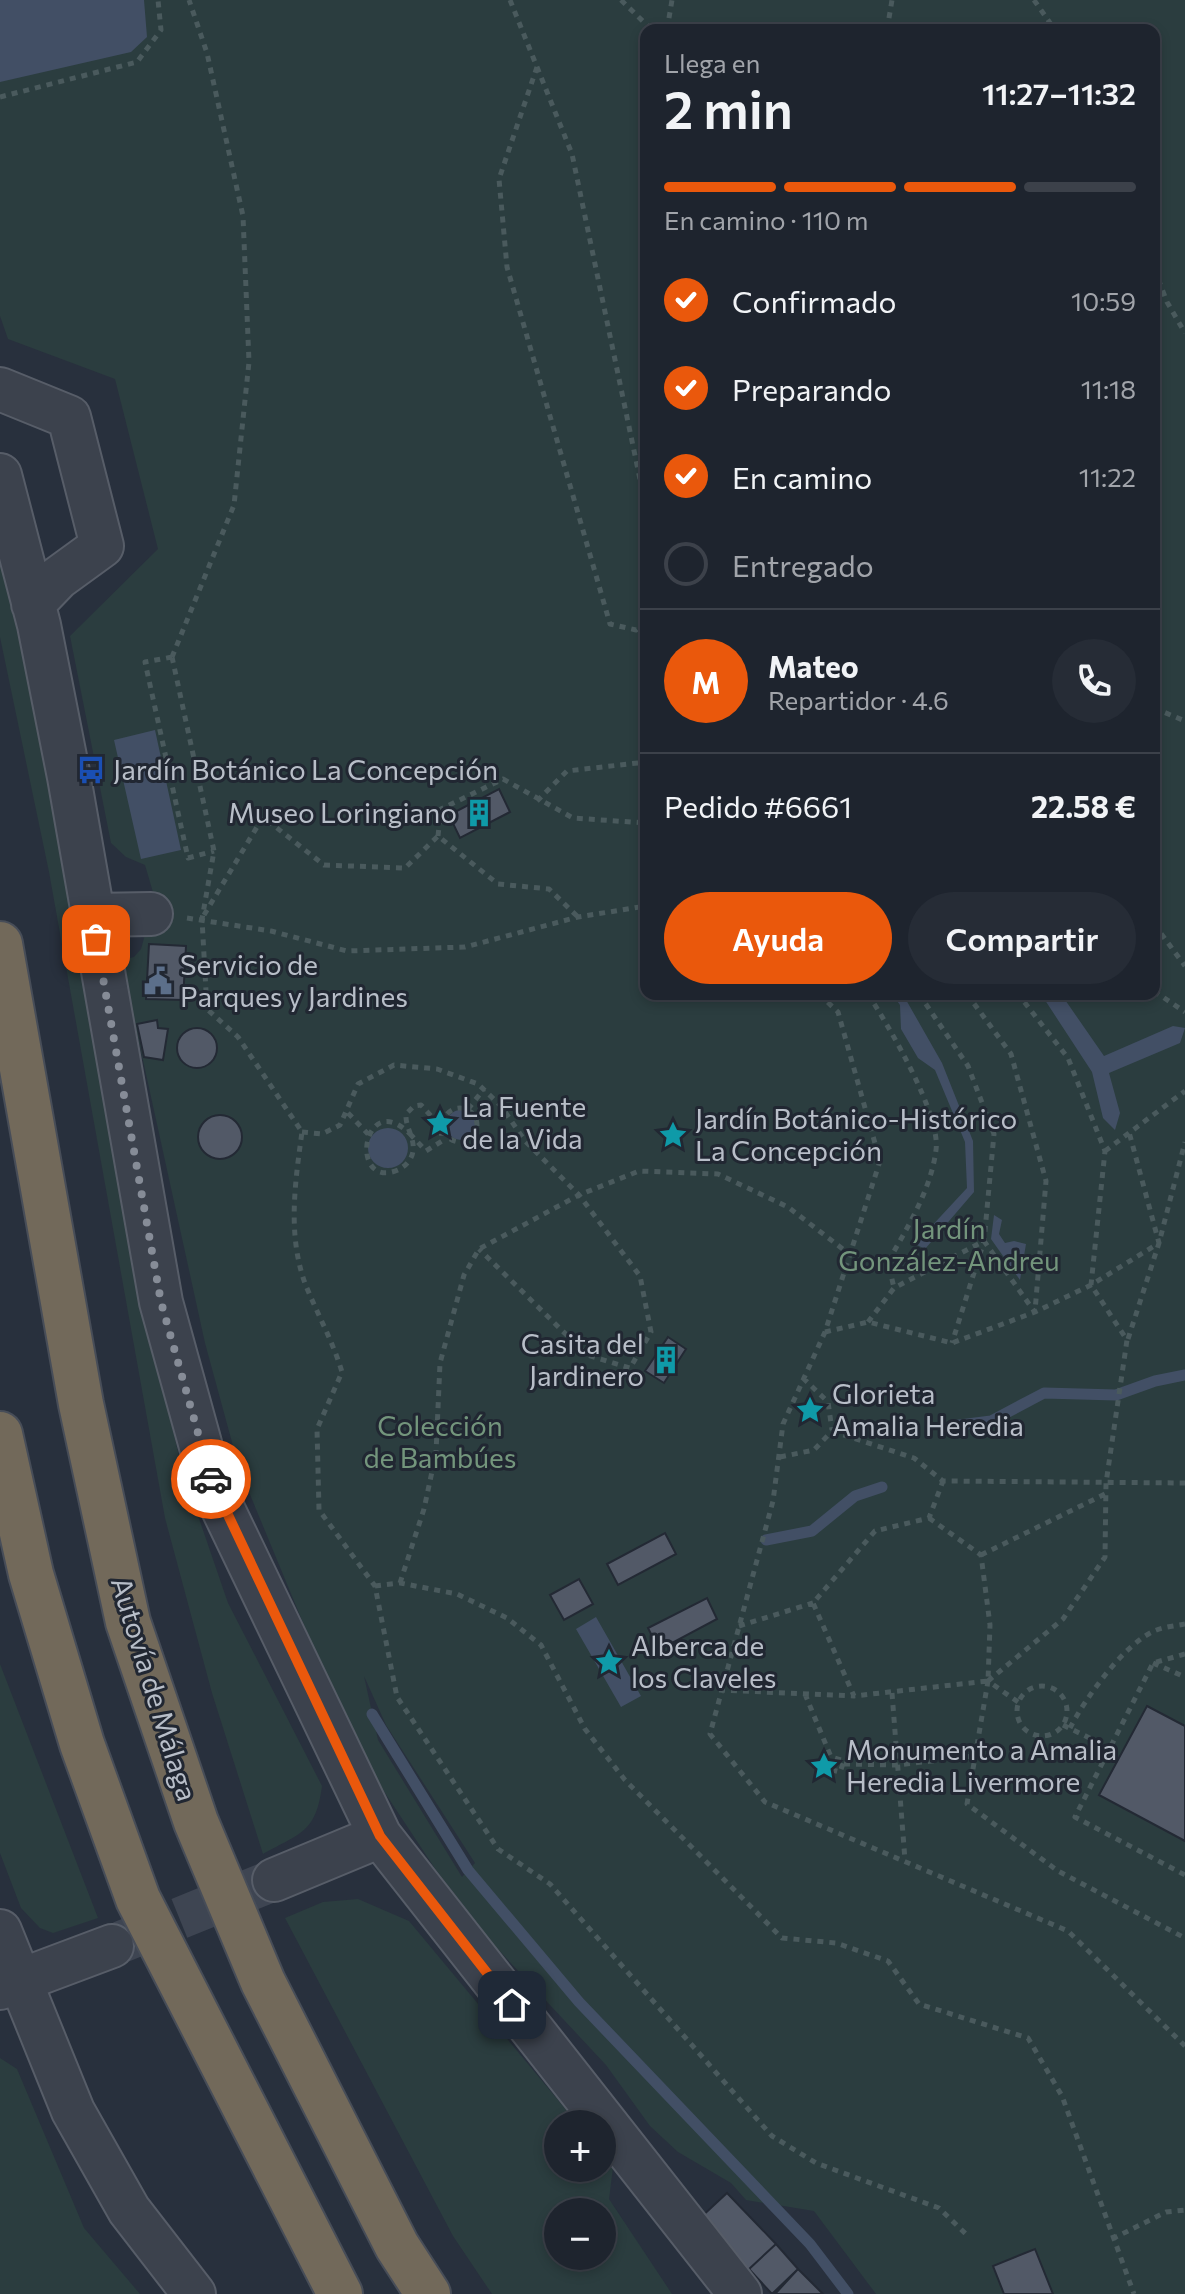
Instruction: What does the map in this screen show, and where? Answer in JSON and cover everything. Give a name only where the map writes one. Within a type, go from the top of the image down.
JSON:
[{"type":"highway","name":"Autovía de Málaga","points":[[0,944],[81,1404],[128,1622],[196,1822],[263,1982],[397,2246],[428,2294]]},
{"type":"highway","points":[[0,1434],[35,1588],[82,1744],[138,1899],[340,2294]]},
{"type":"street","points":[[0,389],[69,417],[102,546],[58,578],[33,604]]},
{"type":"street","points":[[0,475],[33,604],[161,1302],[206,1465],[222,1507],[380,1836],[740,2294]]},
{"type":"street","points":[[92,915],[151,914]]},
{"type":"street","points":[[274,1880],[380,1836]]},
{"type":"street","points":[[0,1931],[10,1985],[73,2111],[129,2210],[194,2294]]},
{"type":"street","points":[[10,1985],[112,1946]]},
{"type":"path","points":[[0,97],[137,62],[161,30],[158,0]]},
{"type":"path","points":[[189,0],[207,53],[243,216],[249,362],[234,505],[172,657],[214,851],[202,919],[207,1009],[238,1037],[302,1132],[292,1211],[305,1284],[330,1333],[342,1372],[317,1429],[319,1510],[375,1586],[397,1697],[498,1849],[550,1884],[772,2136],[816,2163],[939,2208],[969,2237]]},
{"type":"path","points":[[510,0],[572,154],[640,479]]},
{"type":"path","points":[[621,0],[646,24]]},
{"type":"path","points":[[668,24],[672,0]]},
{"type":"path","points":[[888,24],[892,0]]},
{"type":"path","points":[[1034,0],[1051,24]]},
{"type":"path","points":[[537,67],[499,179],[507,267],[610,624],[636,630],[640,627]]},
{"type":"path","points":[[1160,284],[1185,333]]},
{"type":"path","points":[[172,657],[145,662],[188,858],[214,851]]},
{"type":"path","points":[[1160,711],[1185,721]]},
{"type":"path","points":[[537,801],[567,771],[640,763]]},
{"type":"path","points":[[202,919],[263,817],[324,865],[405,868],[438,836],[441,809],[503,779],[537,801],[573,818],[640,823]]},
{"type":"path","points":[[438,836],[498,884],[549,889],[578,917]]},
{"type":"path","points":[[202,919],[271,931],[347,951],[465,947],[578,917],[640,907]]},
{"type":"path","points":[[1160,932],[1185,966]]},
{"type":"path","points":[[1160,995],[1185,1012]]},
{"type":"path","points":[[825,1000],[838,1012],[880,1161],[825,1332],[783,1424],[773,1501],[719,1690],[710,1734],[765,1802],[1068,1931],[1185,2046]]},
{"type":"path","points":[[871,1000],[922,1092],[937,1148],[916,1213],[888,1262],[894,1288]]},
{"type":"path","points":[[923,1000],[968,1066],[994,1134],[984,1241],[952,1343]]},
{"type":"path","points":[[971,1000],[1011,1054],[1046,1181],[1035,1312]]},
{"type":"path","points":[[1023,1000],[1068,1058],[1105,1151],[1091,1285],[1127,1340]]},
{"type":"path","points":[[302,1132],[322,1134],[340,1125],[348,1113],[358,1084],[394,1065],[437,1069],[484,1089],[501,1106],[525,1141],[579,1195],[640,1276],[651,1332],[630,1368],[587,1355],[479,1249]]},
{"type":"path","points":[[468,1109],[477,1123],[470,1139],[453,1140],[441,1127],[425,1107],[414,1106],[406,1114],[405,1123],[412,1136],[414,1149],[410,1161],[400,1169],[387,1172],[375,1168],[367,1158],[364,1146],[368,1134],[378,1125],[391,1122],[403,1127],[412,1136],[426,1151],[442,1141],[441,1127],[450,1110],[468,1109],[484,1089]]},
{"type":"path","points":[[1105,1151],[1185,1091]]},
{"type":"path","points":[[348,1113],[368,1134]]},
{"type":"path","points":[[1129,1132],[1159,1243]]},
{"type":"path","points":[[719,1690],[854,1696],[988,1681],[1063,1619],[1105,1557],[1106,1483],[1127,1340],[1159,1243],[1185,1142]]},
{"type":"path","points":[[400,1583],[424,1509],[436,1453],[440,1363],[464,1275],[479,1249],[579,1195],[639,1171],[718,1174],[788,1207],[848,1253]]},
{"type":"path","points":[[868,1322],[894,1288],[984,1241]]},
{"type":"path","points":[[984,1241],[1035,1312]]},
{"type":"path","points":[[825,1332],[868,1322],[952,1343],[1035,1312],[1091,1285],[1159,1243]]},
{"type":"path","points":[[803,1378],[828,1402],[832,1431]]},
{"type":"path","points":[[780,1457],[814,1450],[832,1431]]},
{"type":"path","points":[[832,1431],[914,1458],[943,1481],[1185,1483]]},
{"type":"path","points":[[929,1518],[943,1481]]},
{"type":"path","points":[[981,1555],[1105,1494]]},
{"type":"path","points":[[739,1626],[813,1603],[875,1531],[929,1518],[981,1555],[990,1625],[988,1681],[967,1804],[1058,1871],[1185,1938]]},
{"type":"path","points":[[375,1586],[400,1583],[457,1594],[507,1618],[541,1645],[585,1729],[625,1780],[782,1938],[836,1943],[888,1961],[919,2004],[1028,2038],[1062,2096],[1134,2294]]},
{"type":"path","points":[[813,1603],[854,1696]]},
{"type":"path","points":[[1070,1728],[1086,1697],[1107,1672],[1152,1631],[1185,1624]]},
{"type":"path","points":[[1185,1654],[1153,1663],[1075,1817],[1185,1875]]},
{"type":"path","points":[[1153,1663],[1185,1677]]},
{"type":"path","points":[[988,1681],[1018,1702]]},
{"type":"path","points":[[1033,1687],[1054,1688],[1067,1704],[1063,1725],[1046,1736],[1030,1734],[1019,1723],[1018,1702],[1033,1687]]},
{"type":"path","points":[[804,1693],[831,1757],[828,1769],[834,1773],[840,1772],[844,1764]]},
{"type":"path","points":[[892,1693],[905,1860]]},
{"type":"path","points":[[1063,1725],[1110,1748]]},
{"type":"path","points":[[831,1757],[837,1756],[844,1764],[897,1765],[974,1756]]},
{"type":"path","points":[[1112,2239],[1166,2212],[1185,2210]]},
{"type":"green space","name":"Jardín Botánico-Histórico La Concepción","points":[[0,0],[1185,0],[1185,2294],[876,2294],[814,2211],[746,2200],[731,2183],[678,2152],[650,2126],[606,2065],[495,1946],[436,1870],[354,1746],[239,1468],[205,1343],[121,960],[134,957],[141,949],[155,899],[145,865],[126,857],[111,843],[70,636],[158,549],[115,379],[8,339],[0,316]],"holes":[[[364,1676],[386,1725],[475,1863],[462,1877],[378,1740]]]},
{"type":"green space","points":[[0,533],[158,1366],[182,1469],[228,1603],[322,1786],[311,1822],[297,1835],[263,1854],[212,1693],[165,1518],[49,872],[0,637]]},
{"type":"green space","points":[[0,1664],[98,1918],[53,1933],[40,1928],[21,1908],[0,1853]]},
{"type":"green space","points":[[358,1899],[409,1921],[566,2110],[544,2110],[544,2182],[611,2182],[609,2198],[544,2198],[544,2270],[616,2270],[616,2210],[672,2294],[492,2294],[453,2236],[285,1918],[323,1902]]},
{"type":"green space","points":[[0,2058],[17,2069],[84,2228],[140,2294],[0,2294]]},
{"type":"water","points":[[0,0],[144,0],[147,37],[131,52],[0,82]]},
{"type":"water","points":[[155,730],[181,850],[141,859],[114,740]]},
{"type":"water","points":[[896,1000],[906,1000],[942,1063],[973,1141],[974,1192],[925,1249],[915,1244],[967,1188],[965,1142],[935,1070],[918,1058],[901,1029],[900,1005]]},
{"type":"water","points":[[1045,1000],[1065,1000],[1104,1056],[1173,1026],[1185,1028],[1180,1043],[1109,1073],[1120,1113],[1115,1130],[1103,1118],[1092,1072]]},
{"type":"water","points":[[461,1110],[467,1111],[475,1119],[475,1131],[467,1139],[461,1140],[455,1139],[447,1131],[446,1125],[447,1119],[455,1111]]},
{"type":"water","points":[[388,1128],[402,1134],[408,1148],[402,1162],[388,1168],[374,1162],[368,1148],[374,1134]]},
{"type":"water","points":[[994,1215],[1002,1220],[999,1234],[1005,1243],[1014,1241],[1026,1244],[1020,1280],[991,1239]]},
{"type":"water","name":"Alberca de los Claveles","points":[[596,1617],[641,1696],[621,1707],[576,1629]]},
{"type":"building","name":"Museo Loringiano","points":[[499,789],[510,812],[460,838],[449,815]]},
{"type":"building","points":[[149,944],[186,946],[183,1000],[146,999]]},
{"type":"building","points":[[157,1020],[158,1028],[168,1029],[163,1060],[144,1057],[137,1024]]},
{"type":"building","points":[[197,1028],[211,1034],[217,1048],[211,1062],[197,1068],[183,1062],[177,1048],[183,1034]]},
{"type":"building","points":[[220,1115],[236,1121],[242,1137],[236,1153],[220,1159],[204,1153],[198,1137],[204,1121]]},
{"type":"building","name":"Casita del Jardinero","points":[[668,1337],[686,1349],[664,1383],[645,1371]]},
{"type":"building","points":[[665,1533],[676,1554],[618,1585],[607,1564]]},
{"type":"building","points":[[579,1579],[593,1604],[564,1620],[550,1595]]},
{"type":"building","points":[[707,1598],[717,1619],[659,1650],[648,1628]]},
{"type":"building","points":[[1147,1706],[1185,1726],[1185,1841],[1099,1795]]},
{"type":"building","points":[[727,2193],[776,2244],[748,2270],[699,2219]]},
{"type":"building","points":[[776,2244],[798,2269],[772,2294],[749,2269]]},
{"type":"building","points":[[1035,2249],[1053,2294],[1004,2294],[993,2266]]},
{"type":"building","points":[[798,2269],[823,2294],[775,2294]]},
{"type":"waterway","points":[[952,1426],[991,1421],[1044,1393],[1116,1395],[1155,1381],[1185,1375]]},
{"type":"waterway","points":[[766,1540],[812,1531],[855,1496],[882,1487]]},
{"type":"waterway","points":[[372,1714],[468,1870],[579,2002],[810,2244],[848,2294]]},
{"type":"tunnel","points":[[121,1942],[274,1880]]},
{"type":"way so far","points":[[96,939],[161,1302],[211,1479]]},
{"type":"place","name":"Jardín Botánico La Concepción","points":[[91,770]]},
{"type":"place","name":"Museo Loringiano","points":[[479,813]]},
{"type":"place","name":"Servicio de Parques y Jardines","points":[[158,981]]},
{"type":"place","name":"La Fuente de la Vida","points":[[440,1123]]},
{"type":"place","name":"Jardín Botánico-Histórico La Concepción","points":[[673,1135]]},
{"type":"place","name":"Casita del Jardinero","points":[[666,1360]]},
{"type":"place","name":"Glorieta Amalia Heredia","points":[[810,1410]]},
{"type":"place","name":"Alberca de los Claveles","points":[[609,1662]]},
{"type":"place","name":"Monumento a Amalia Heredia Livermore","points":[[824,1766]]},
{"type":"route","points":[[211,1479],[380,1836],[512,2005]]},
{"type":"park label","name":"Jardín González-Andreu","points":[[949,1245]]},
{"type":"park label","name":"Colección de Bambúes","points":[[440,1442]]}]
